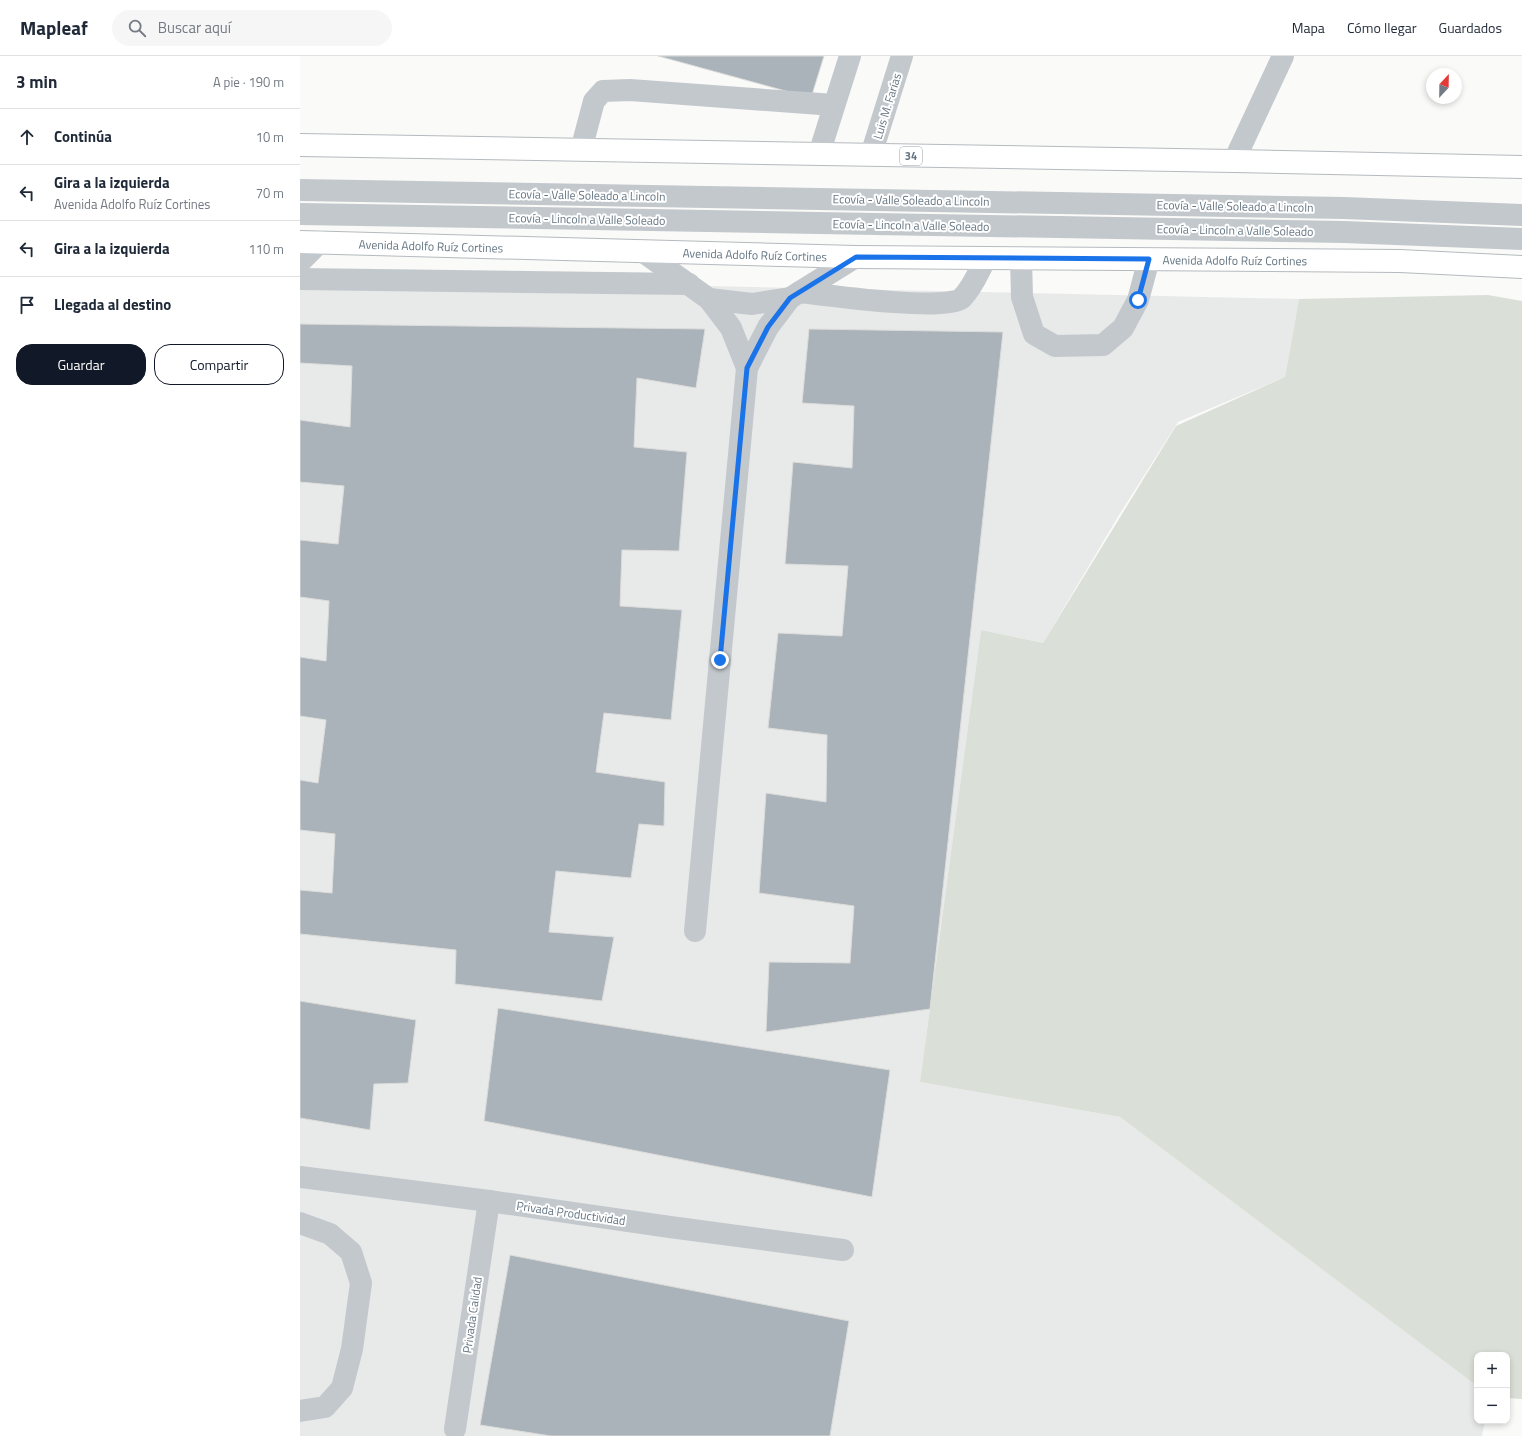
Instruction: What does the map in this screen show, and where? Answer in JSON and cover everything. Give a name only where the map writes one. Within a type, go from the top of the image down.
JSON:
[{"type":"main road","name":"34","points":[[300,145],[1522,167]]},
{"type":"main road","name":"Avenida Adolfo Ruíz Cortines","points":[[310,242],[856,257],[1400,261],[1522,266]]},
{"type":"street","points":[[819,154],[850,56]]},
{"type":"street","name":"Luis M. Farías","points":[[871,155],[902,56]]},
{"type":"street","points":[[1234,161],[1283,56]]},
{"type":"street","points":[[581,150],[594,101],[603,92],[630,90],[834,106]]},
{"type":"street","name":"Ecovía - Valle Soleado a Lincoln","points":[[300,190],[1344,208],[1522,215]]},
{"type":"street","name":"Ecovía - Lincoln a Valle Soleado","points":[[300,214],[1336,232],[1522,239]]},
{"type":"street","points":[[300,262],[310,242]]},
{"type":"street","points":[[642,251],[709,299],[731,328],[747,368]]},
{"type":"street","points":[[694,931],[747,368],[768,327],[796,295],[856,257]]},
{"type":"street","points":[[709,299],[752,304],[796,295],[943,303],[961,299],[970,287],[986,258]]},
{"type":"street","points":[[1021,258],[1022,297],[1034,334],[1055,346],[1103,345],[1123,328],[1138,300],[1149,259]]},
{"type":"street","points":[[300,279],[690,284]]},
{"type":"street","name":"Privada Productividad","points":[[300,1177],[489,1201],[843,1250]]},
{"type":"street","name":"Privada Calidad","points":[[455,1428],[489,1201]]},
{"type":"street","points":[[300,1223],[330,1234],[351,1252],[361,1283],[352,1349],[342,1388],[325,1407],[300,1411]]},
{"type":"shaded area","points":[[300,277],[1299,299],[1285,377],[1178,422],[1119,515],[1043,643],[981,630],[920,1082],[1120,1117],[1474,1384],[1474,1424],[1484,1424],[1482,1436],[300,1436]]},
{"type":"shaded area","points":[[1488,295],[1522,301],[1522,1399],[1510,1398],[1510,1352],[1474,1352],[1474,1384],[1120,1117],[920,1082],[981,630],[1043,643],[1176,426],[1285,377],[1299,299]]},
{"type":"building","points":[[658,56],[824,56],[811,98]]},
{"type":"building","points":[[300,324],[705,329],[696,388],[637,378],[634,447],[687,452],[679,551],[622,550],[620,606],[682,610],[671,720],[604,713],[596,772],[665,782],[664,826],[639,824],[631,878],[556,871],[549,932],[614,937],[602,1001],[455,984],[456,950],[300,934],[300,890],[332,893],[335,834],[300,830],[300,780],[318,783],[326,720],[300,716],[300,657],[326,661],[329,601],[300,597],[300,540],[338,544],[344,486],[300,482],[300,420],[350,427],[352,366],[300,363]]},
{"type":"building","points":[[809,329],[1003,332],[930,1009],[766,1032],[769,962],[850,963],[854,906],[759,893],[766,793],[826,802],[827,735],[768,728],[778,633],[842,636],[848,566],[785,564],[793,462],[852,468],[854,406],[802,403]]},
{"type":"building","points":[[300,1001],[416,1020],[408,1083],[374,1084],[370,1130],[300,1118]]},
{"type":"building","points":[[498,1008],[890,1070],[872,1197],[484,1121]]},
{"type":"building","points":[[510,1255],[849,1321],[830,1436],[551,1436],[480,1425]]},
{"type":"route","points":[[720,660],[747,368],[768,327],[790,298],[856,257],[1149,259],[1138,300]]}]
